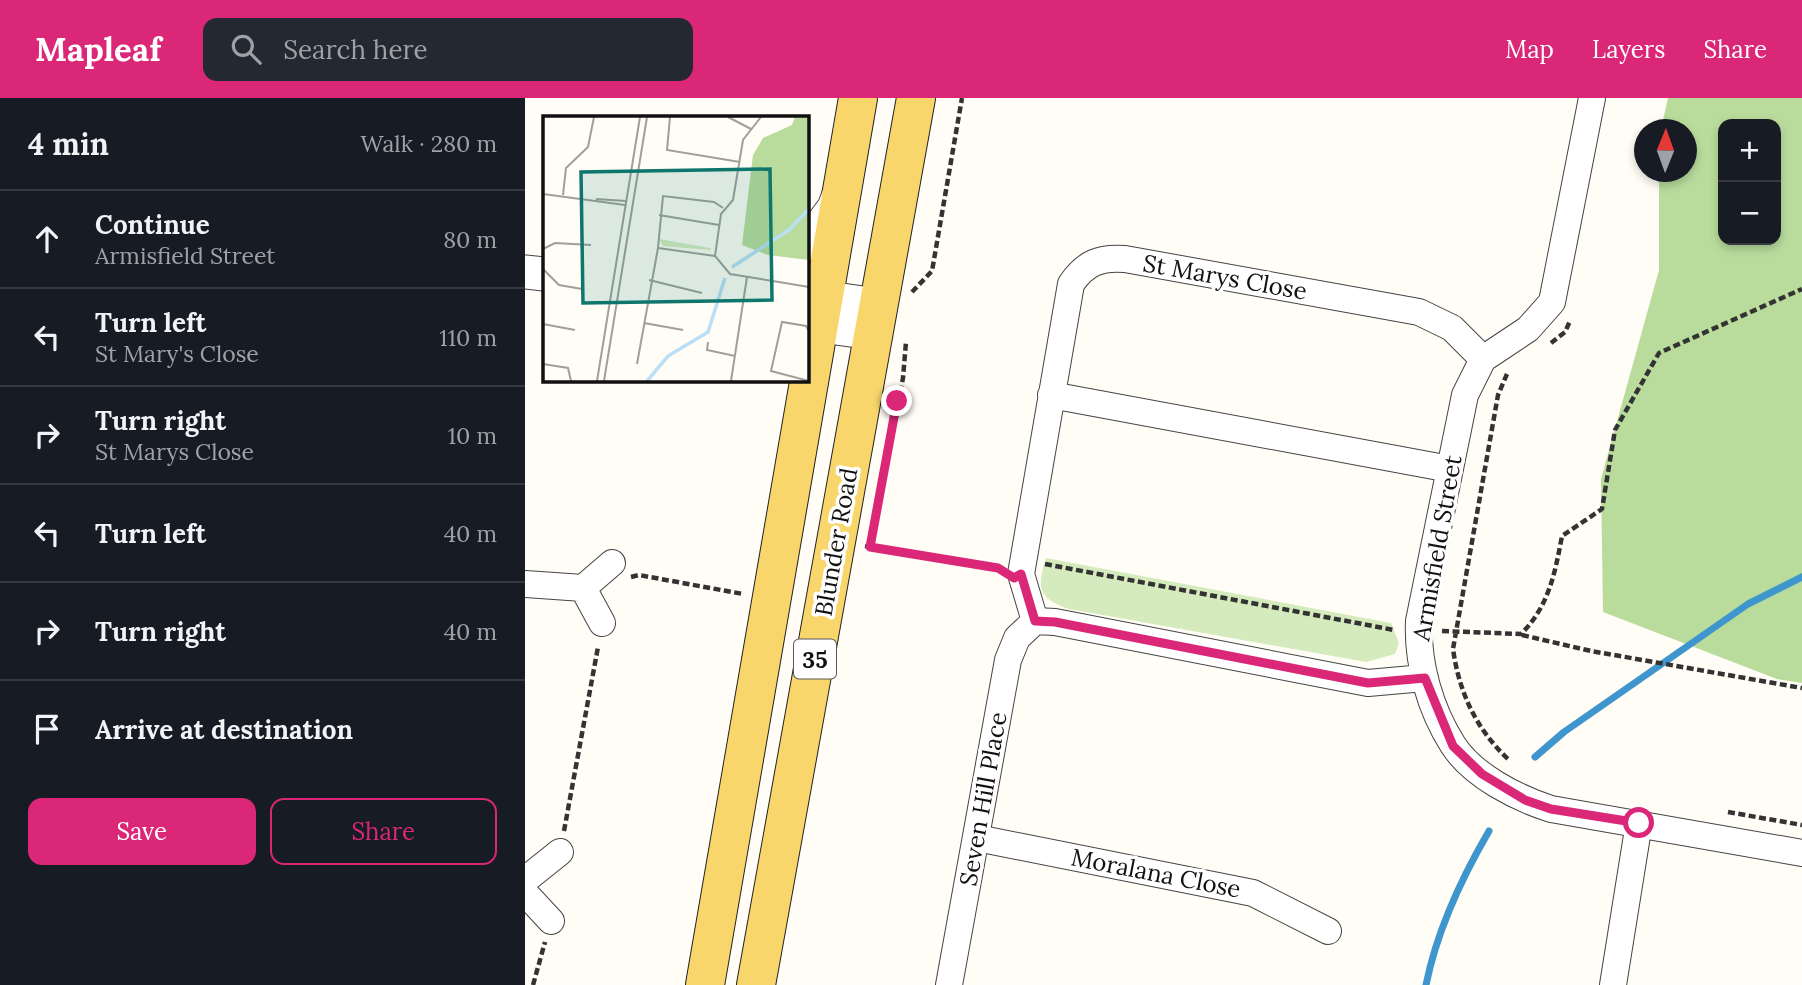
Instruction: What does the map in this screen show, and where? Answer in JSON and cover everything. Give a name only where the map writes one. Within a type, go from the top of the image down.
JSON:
[{"type":"main road","name":"35","points":[[809,335],[842,187],[858,98]]},
{"type":"main road","name":"Blunder Road","points":[[756,985],[853,544],[892,319],[916,98]]},
{"type":"main road","name":"35","points":[[705,985],[801,382]]},
{"type":"street","points":[[1482,359],[1528,329],[1552,302],[1592,98]]},
{"type":"street","points":[[809,241],[834,208],[842,187]]},
{"type":"street","name":"St Marys Close","points":[[1035,621],[1021,574],[1072,284],[1081,269],[1107,257],[1419,312],[1452,328],[1482,359]]},
{"type":"street","points":[[525,272],[543,274]]},
{"type":"street","points":[[813,310],[892,319]]},
{"type":"street","name":"Armisfield Street","points":[[1482,359],[1465,395],[1419,636],[1425,678],[1453,746],[1482,774],[1525,800],[1551,809],[1802,853]]},
{"type":"street","points":[[1051,395],[1450,469]]},
{"type":"street","points":[[525,583],[583,588],[620,570]]},
{"type":"street","points":[[583,588],[603,623]]},
{"type":"street","points":[[1035,621],[1055,622],[1368,683],[1425,678]]},
{"type":"street","name":"Seven Hill Place","points":[[949,985],[1008,660],[1017,638],[1035,621]]},
{"type":"street","points":[[1613,985],[1639,823]]},
{"type":"street","name":"Moralana Close","points":[[977,838],[1253,892],[1328,931]]},
{"type":"street","points":[[525,880],[560,852]]},
{"type":"street","points":[[525,893],[551,921]]},
{"type":"path","points":[[1521,634],[1536,620],[1553,584],[1562,536],[1602,509],[1615,430],[1659,353],[1802,289]]},
{"type":"path","points":[[915,293],[892,319],[903,378],[853,544],[998,568],[1014,578],[1041,563],[1387,626],[1403,635],[1419,636],[1455,629],[1521,634],[1591,651],[1802,688]]},
{"type":"path","points":[[1547,346],[1565,332],[1575,309]]},
{"type":"path","points":[[1515,766],[1493,746],[1474,719],[1457,679],[1453,649],[1498,395],[1506,374],[1517,368]]},
{"type":"path","points":[[620,570],[744,594]]},
{"type":"path","points":[[560,852],[603,623]]},
{"type":"path","points":[[1726,812],[1802,825]]},
{"type":"path","points":[[533,985],[551,921]]},
{"type":"green space","points":[[1668,98],[1802,98],[1802,683],[1777,679],[1603,612],[1601,479],[1659,270],[1659,182],[1697,182],[1697,119],[1663,119]]},
{"type":"green space","points":[[1046,558],[1391,623],[1399,643],[1395,654],[1366,662],[1069,609],[1045,596],[1042,590],[1041,577]]},
{"type":"waterway","points":[[1535,757],[1564,732],[1748,604],[1802,577]]},
{"type":"waterway","points":[[1426,985],[1451,905],[1489,831]]},
{"type":"route","points":[[897,401],[870,547],[998,568],[1014,578],[1021,574],[1035,621],[1055,622],[1368,683],[1425,678],[1453,746],[1482,774],[1525,800],[1551,809],[1639,823]]}]
